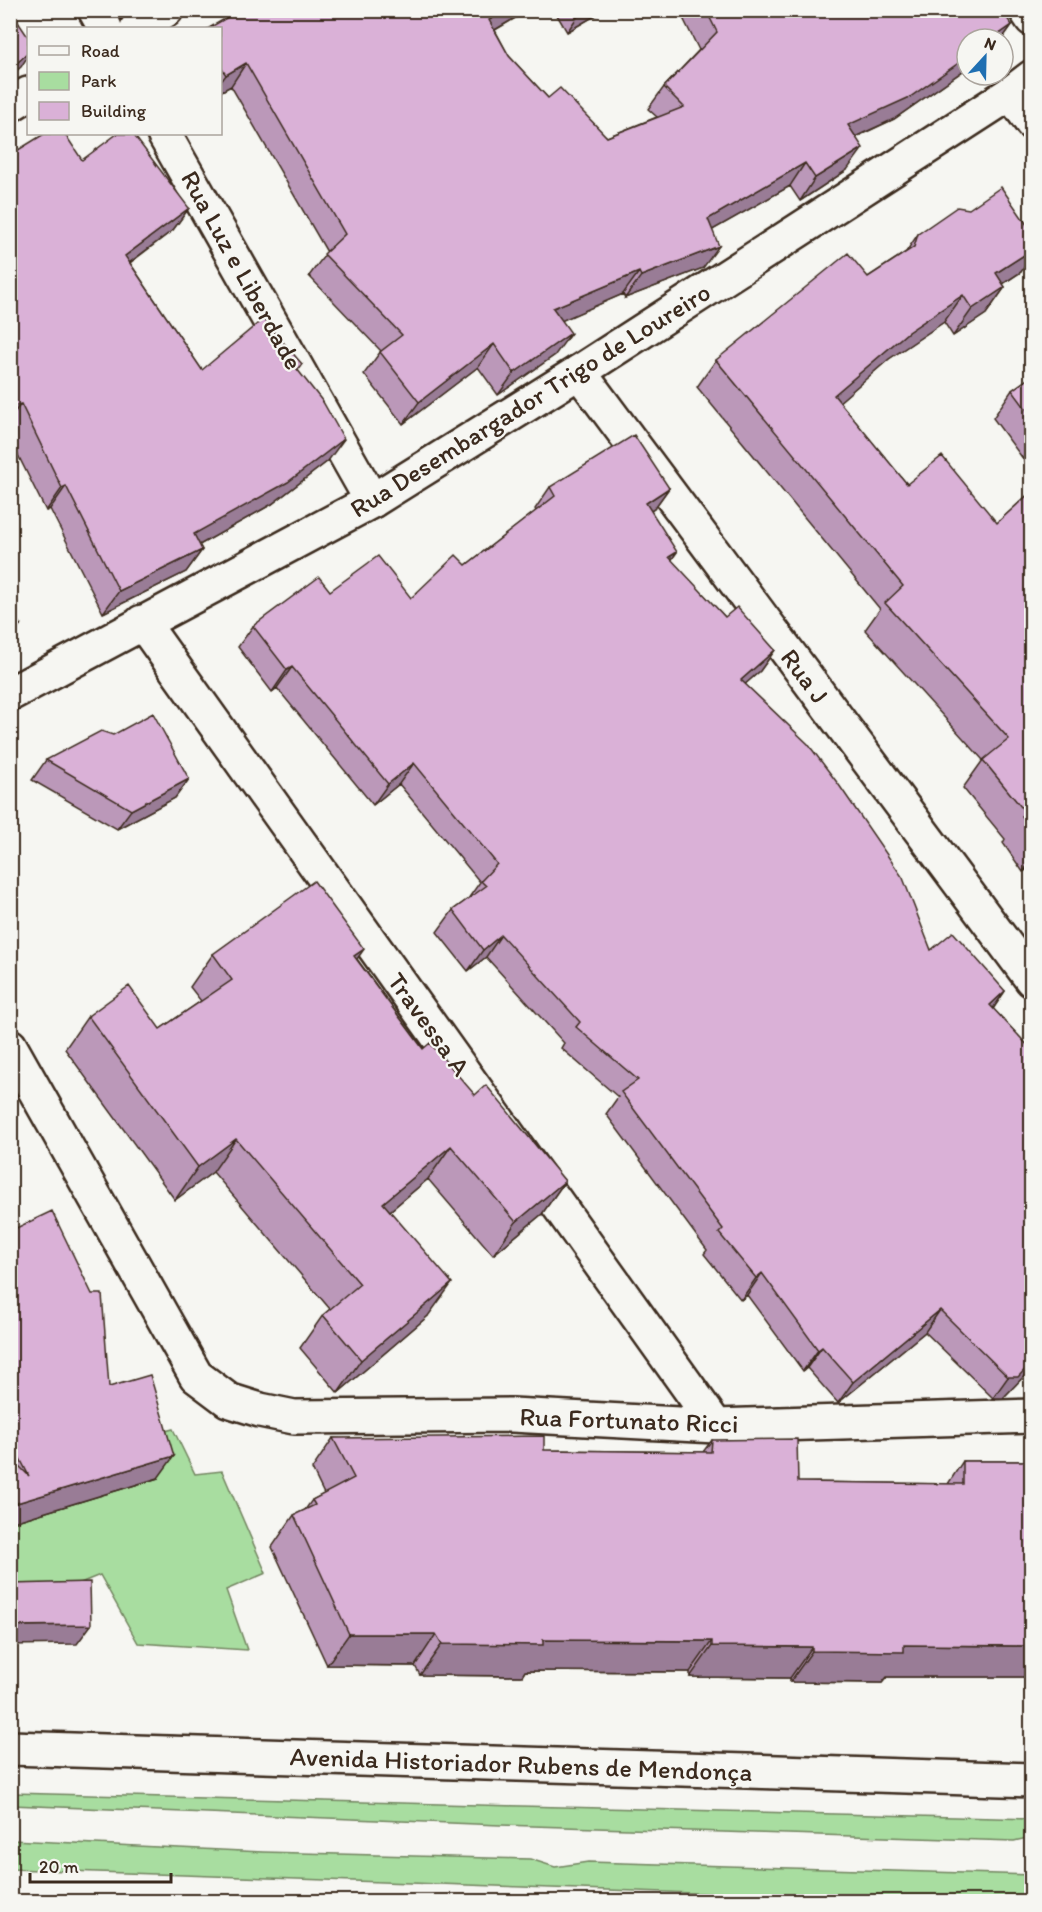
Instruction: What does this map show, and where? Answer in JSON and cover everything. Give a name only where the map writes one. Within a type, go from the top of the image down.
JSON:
[{"type":"street","points":[[95,10],[104,27]]},
{"type":"street","points":[[139,27],[166,10]]},
{"type":"street","points":[[1026,10],[1032,19]]},
{"type":"street","points":[[1021,85],[1032,123]]},
{"type":"street","name":"Rua Desembargador Trigo de Loureiro","points":[[10,694],[372,501],[579,372],[1021,85]]},
{"type":"street","points":[[10,105],[27,95]]},
{"type":"street","name":"Rua Luz e Liberdade","points":[[165,135],[372,501]]},
{"type":"street","name":"Rua J","points":[[579,372],[1032,980]]},
{"type":"street","name":"Travessa A","points":[[142,622],[716,1426]]},
{"type":"street","name":"Rua Fortunato Ricci","points":[[10,1046],[196,1376],[228,1400],[294,1417],[512,1415],[716,1426],[1032,1416]]},
{"type":"street","name":"Avenida Historiador Rubens de Mendonça","points":[[10,1748],[1032,1780]]},
{"type":"green space","points":[[173,1429],[195,1474],[222,1471],[266,1573],[226,1590],[247,1650],[138,1643],[100,1575],[58,1592],[11,1602],[11,1473]]},
{"type":"green space","points":[[11,1793],[1031,1819],[1032,1837],[1014,1841],[500,1825],[11,1805]]},
{"type":"green space","points":[[11,1840],[263,1852],[530,1859],[555,1867],[588,1862],[1031,1875],[1031,1901],[922,1901],[11,1869]]},
{"type":"building","points":[[10,10],[27,36],[27,54],[10,69]]},
{"type":"building","points":[[240,10],[506,10],[489,20],[509,56],[548,98],[560,88],[607,137],[684,107],[664,87],[717,32],[706,10],[802,10],[805,16],[814,10],[1001,10],[1012,25],[1009,27],[955,27],[955,65],[910,97],[848,125],[863,148],[815,178],[805,163],[708,219],[719,246],[641,276],[639,272],[553,308],[571,333],[514,373],[494,344],[419,402],[380,352],[402,335],[324,254],[345,234],[246,63],[226,75],[222,69],[222,27],[211,27]]},
{"type":"building","points":[[42,135],[66,135],[82,160],[116,135],[134,135],[189,208],[125,256],[202,370],[263,319],[302,364],[297,369],[323,402],[344,439],[288,482],[194,534],[202,550],[119,591],[66,486],[62,488],[21,404],[10,407],[10,155]]},
{"type":"building","points":[[1001,187],[1032,232],[1032,250],[996,273],[1005,287],[972,309],[963,295],[908,332],[834,395],[907,484],[942,456],[997,523],[1032,491],[1032,830],[1022,816],[1026,813],[983,760],[1009,739],[885,603],[903,586],[716,360],[848,253],[868,277],[914,247],[918,234],[957,207],[969,209]]},
{"type":"building","points":[[1032,376],[1032,417],[1012,390]]},
{"type":"building","points":[[634,435],[669,488],[646,503],[677,552],[669,557],[725,617],[737,607],[775,650],[741,680],[808,744],[839,785],[903,878],[931,950],[953,932],[1005,991],[990,1005],[1032,1050],[1032,1362],[1018,1377],[1008,1377],[940,1310],[853,1382],[822,1347],[818,1350],[762,1273],[756,1278],[719,1233],[723,1229],[621,1092],[638,1080],[576,1027],[580,1022],[501,935],[483,950],[453,910],[486,886],[481,881],[497,864],[414,763],[388,784],[292,667],[287,670],[253,626],[319,577],[330,591],[378,556],[411,598],[456,555],[466,565],[555,496],[550,487]]},
{"type":"building","points":[[10,604],[20,625],[10,629]]},
{"type":"building","points":[[153,713],[189,779],[131,810],[46,760],[101,731],[113,735]]},
{"type":"building","points":[[314,881],[364,949],[354,956],[423,1049],[430,1043],[475,1095],[486,1085],[565,1181],[516,1222],[451,1146],[383,1203],[452,1283],[361,1360],[323,1315],[360,1284],[236,1139],[198,1167],[88,1016],[129,986],[160,1029],[232,980],[213,954]]},
{"type":"building","points":[[52,1211],[92,1294],[102,1294],[109,1387],[150,1375],[174,1456],[10,1505],[10,1457],[29,1476],[10,1439],[10,1231]]},
{"type":"building","points":[[544,1436],[544,1450],[711,1452],[712,1440],[797,1439],[798,1482],[963,1484],[963,1461],[1032,1461],[1032,1646],[904,1645],[904,1652],[812,1651],[812,1647],[712,1646],[712,1641],[543,1640],[543,1645],[442,1644],[436,1634],[349,1634],[294,1515],[315,1505],[312,1500],[354,1478],[333,1438]]},
{"type":"building","points":[[90,1582],[91,1625],[10,1626],[10,1584]]}]
